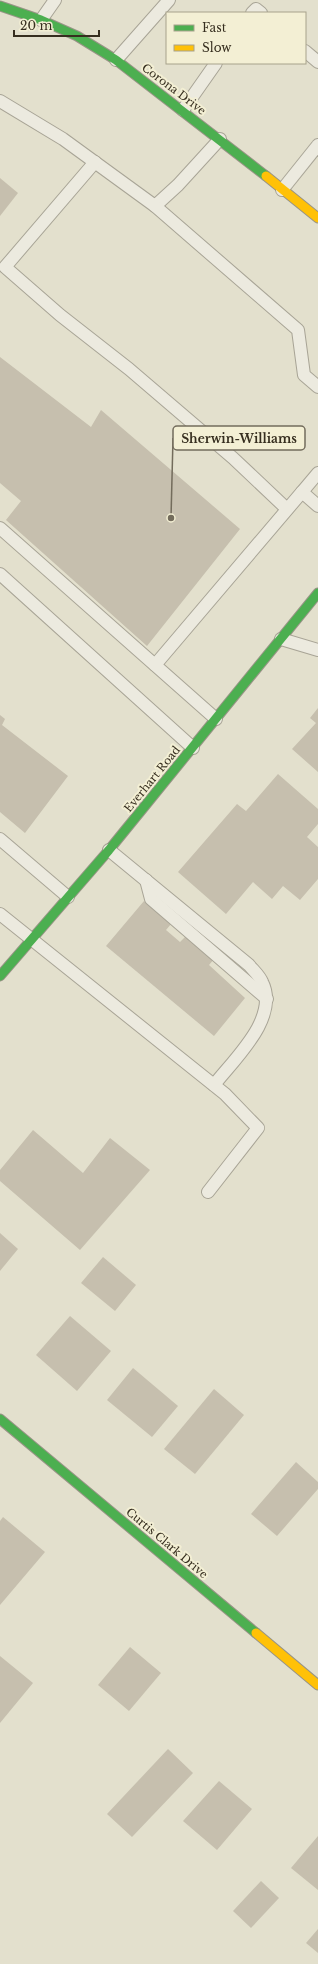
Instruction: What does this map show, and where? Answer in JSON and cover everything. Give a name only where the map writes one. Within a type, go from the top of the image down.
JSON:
[{"type":"street","name":"Corona Drive","points":[[0,6],[41,20],[77,36],[116,60],[183,110],[318,218]]},
{"type":"street","name":"Everhart Road","points":[[0,976],[109,850],[318,592]]},
{"type":"street","name":"Curtis Clark Drive","points":[[0,1419],[318,1685]]},
{"type":"lane","points":[[41,20],[56,0]]},
{"type":"lane","points":[[116,60],[169,0]]},
{"type":"lane","points":[[306,52],[318,62]]},
{"type":"lane","points":[[183,110],[215,64]]},
{"type":"lane","points":[[0,101],[62,139],[155,206],[298,330],[304,375],[318,387]]},
{"type":"lane","points":[[155,206],[178,185],[220,139]]},
{"type":"lane","points":[[282,190],[318,145]]},
{"type":"lane","points":[[95,162],[5,267],[60,315],[129,369],[228,453],[287,509]]},
{"type":"lane","points":[[155,665],[318,473]]},
{"type":"lane","points":[[302,492],[318,506]]},
{"type":"lane","points":[[0,528],[216,719]]},
{"type":"lane","points":[[0,574],[193,748]]},
{"type":"lane","points":[[281,639],[318,650]]},
{"type":"lane","points":[[0,839],[68,897]]},
{"type":"lane","points":[[109,850],[249,965],[262,981],[267,999],[261,1026],[214,1085]]},
{"type":"lane","points":[[0,914],[225,1094],[258,1128],[208,1192]]},
{"type":"building","points":[[0,178],[18,193],[0,216]]},
{"type":"building","points":[[0,357],[91,427],[101,410],[240,529],[147,646],[6,520],[21,501],[0,483]]},
{"type":"building","points":[[318,708],[318,772],[292,749],[316,723],[310,718]]},
{"type":"building","points":[[0,715],[5,719],[2,725],[68,776],[25,833],[0,812]]},
{"type":"building","points":[[278,774],[318,809],[318,824],[307,837],[318,847],[318,879],[300,900],[283,886],[272,899],[253,882],[226,914],[178,872],[237,804],[246,811]]},
{"type":"building","points":[[144,901],[171,924],[166,930],[180,942],[186,936],[214,959],[209,965],[245,998],[214,1036],[106,946]]},
{"type":"building","points":[[33,1130],[83,1173],[110,1138],[150,1170],[80,1250],[0,1181],[0,1170]]},
{"type":"building","points":[[0,1233],[18,1249],[0,1271]]},
{"type":"building","points":[[103,1257],[136,1285],[115,1311],[81,1283]]},
{"type":"building","points":[[70,1316],[111,1351],[77,1391],[36,1355]]},
{"type":"building","points":[[133,1368],[178,1406],[152,1437],[107,1400]]},
{"type":"building","points":[[214,1389],[244,1415],[195,1474],[164,1449]]},
{"type":"building","points":[[296,1462],[318,1482],[318,1489],[277,1536],[251,1514]]},
{"type":"building","points":[[3,1517],[45,1552],[0,1605],[0,1521]]},
{"type":"building","points":[[130,1647],[161,1673],[129,1711],[98,1685]]},
{"type":"building","points":[[0,1656],[33,1683],[0,1723]]},
{"type":"building","points":[[168,1749],[193,1773],[132,1837],[107,1814]]},
{"type":"building","points":[[219,1781],[252,1809],[217,1850],[183,1821]]},
{"type":"building","points":[[318,1836],[318,1890],[291,1868]]},
{"type":"building","points":[[261,1881],[279,1898],[251,1928],[233,1911]]},
{"type":"building","points":[[318,1929],[318,1953],[306,1943]]},
{"type":"traffic: fast","points":[[0,6],[41,20],[77,36],[116,60],[266,176]]},
{"type":"traffic: fast","points":[[0,976],[109,850],[318,593]]},
{"type":"traffic: fast","points":[[0,1419],[256,1633]]},
{"type":"traffic: slow","points":[[266,176],[318,218]]},
{"type":"traffic: slow","points":[[256,1633],[318,1685]]},
{"type":"place","name":"Sherwin-Williams","points":[[171,518]]}]
